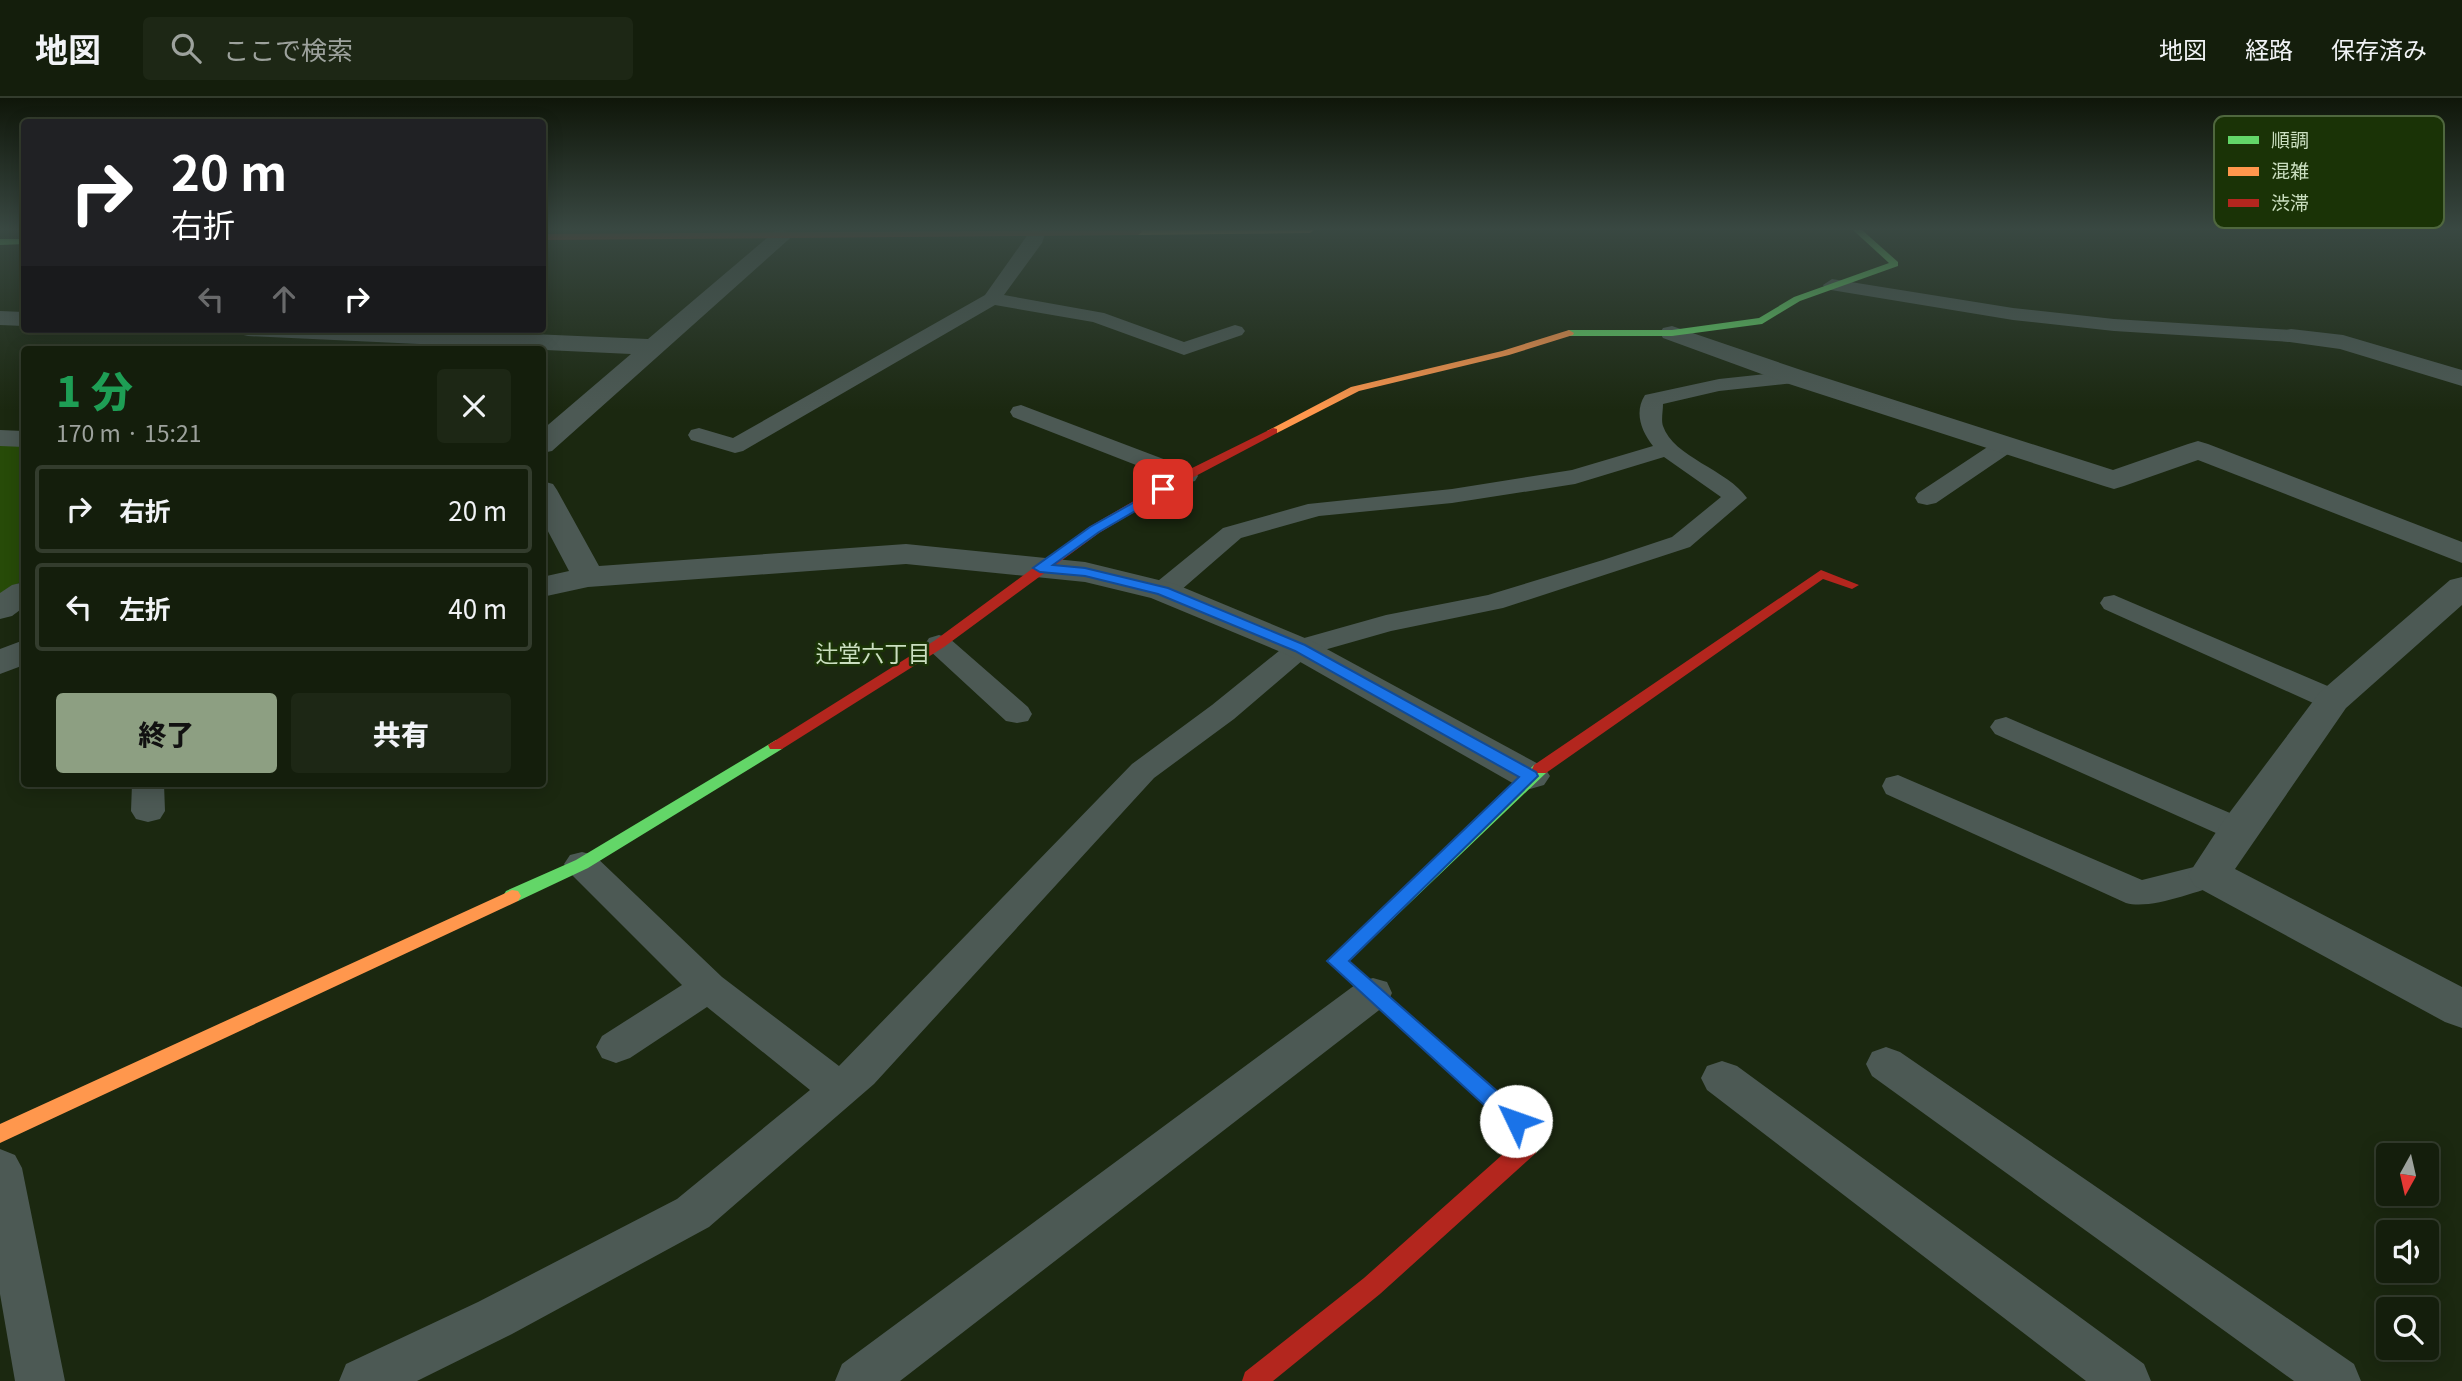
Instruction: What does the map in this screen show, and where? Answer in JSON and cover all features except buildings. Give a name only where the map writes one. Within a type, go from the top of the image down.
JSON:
[{"type":"street","points":[[546,441],[718,290]]},
{"type":"street","points":[[0,1134],[582,864],[939,644],[1094,530],[1186,476],[1355,389],[1505,353],[1575,331],[1672,333],[1762,321],[1797,299],[1820,290]]},
{"type":"street","points":[[0,318],[21,319]]},
{"type":"street","points":[[338,333],[652,347]]},
{"type":"street","points":[[1672,333],[1794,377],[2114,480],[2198,450],[2462,553]]},
{"type":"street","points":[[2291,336],[2343,342],[2462,378]]},
{"type":"street","points":[[0,438],[21,439]]},
{"type":"street","points":[[546,497],[588,576]]},
{"type":"street","points":[[546,586],[588,576],[906,554],[1085,572],[1163,591],[1300,648],[1530,776]]},
{"type":"street","points":[[1254,1381],[1372,1286],[1536,1139],[1337,961],[1530,776],[1821,574],[1852,585]]},
{"type":"street","points":[[2462,587],[2333,700],[2239,830],[2210,875],[2462,1009]]},
{"type":"street","points":[[0,609],[21,594]]},
{"type":"street","points":[[0,633],[21,636]]},
{"type":"street","points":[[0,663],[21,652]]},
{"type":"lane","points":[[699,435],[735,446],[992,299],[999,290]]},
{"type":"lane","points":[[1862,290],[2013,314],[2114,325],[2291,336]]},
{"type":"lane","points":[[992,299],[1097,317],[1184,349],[1235,331]]},
{"type":"lane","points":[[364,1381],[495,1318],[693,1213],[860,1072],[1143,771],[1223,712],[1300,648],[1386,622],[1493,602],[1681,542],[1735,498],[1727,488],[1667,449],[1651,425],[1653,400],[1719,385],[1794,377]]},
{"type":"lane","points":[[1021,412],[1186,476]]},
{"type":"lane","points":[[1927,498],[2006,445]]},
{"type":"lane","points":[[1163,591],[1232,533],[1317,509],[1452,496],[1575,477],[1667,449]]},
{"type":"lane","points":[[2114,603],[2333,700]]},
{"type":"lane","points":[[939,644],[1017,714]]},
{"type":"lane","points":[[2006,727],[2239,830]]},
{"type":"lane","points":[[1898,786],[2139,894],[2210,875]]},
{"type":"lane","points":[[582,864],[708,987],[840,1090]]},
{"type":"lane","points":[[616,1047],[708,987]]},
{"type":"lane","points":[[860,1381],[1373,993]]},
{"type":"lane","points":[[1886,1064],[2336,1381]]},
{"type":"lane","points":[[1722,1078],[2126,1381]]},
{"type":"lane","points":[[0,1168],[40,1381]]},
{"type":"green space","points":[[0,444],[21,445],[21,581],[0,596]]},
{"type":"traffic: fast","points":[[1569,333],[1672,333],[1762,321],[1797,299],[1823,290]]},
{"type":"traffic: fast","points":[[512,896],[582,864],[776,745]]},
{"type":"traffic: fast","points":[[1528,1146],[1536,1139],[1337,961],[1540,769]]},
{"type":"traffic: slow","points":[[1273,431],[1355,389],[1505,353],[1569,333]]},
{"type":"traffic: slow","points":[[0,1134],[512,896]]},
{"type":"traffic: jam","points":[[776,745],[939,644],[1094,530],[1186,476],[1273,431]]},
{"type":"traffic: jam","points":[[1540,769],[1821,574],[1852,585]]},
{"type":"traffic: jam","points":[[1254,1381],[1372,1286],[1528,1146]]},
{"type":"district","name":"辻堂六丁目","points":[[873,652]]},
{"type":"route","points":[[1163,489],[1094,530],[1040,568],[1085,572],[1163,591],[1300,648],[1530,776],[1337,961],[1516,1121]]}]
